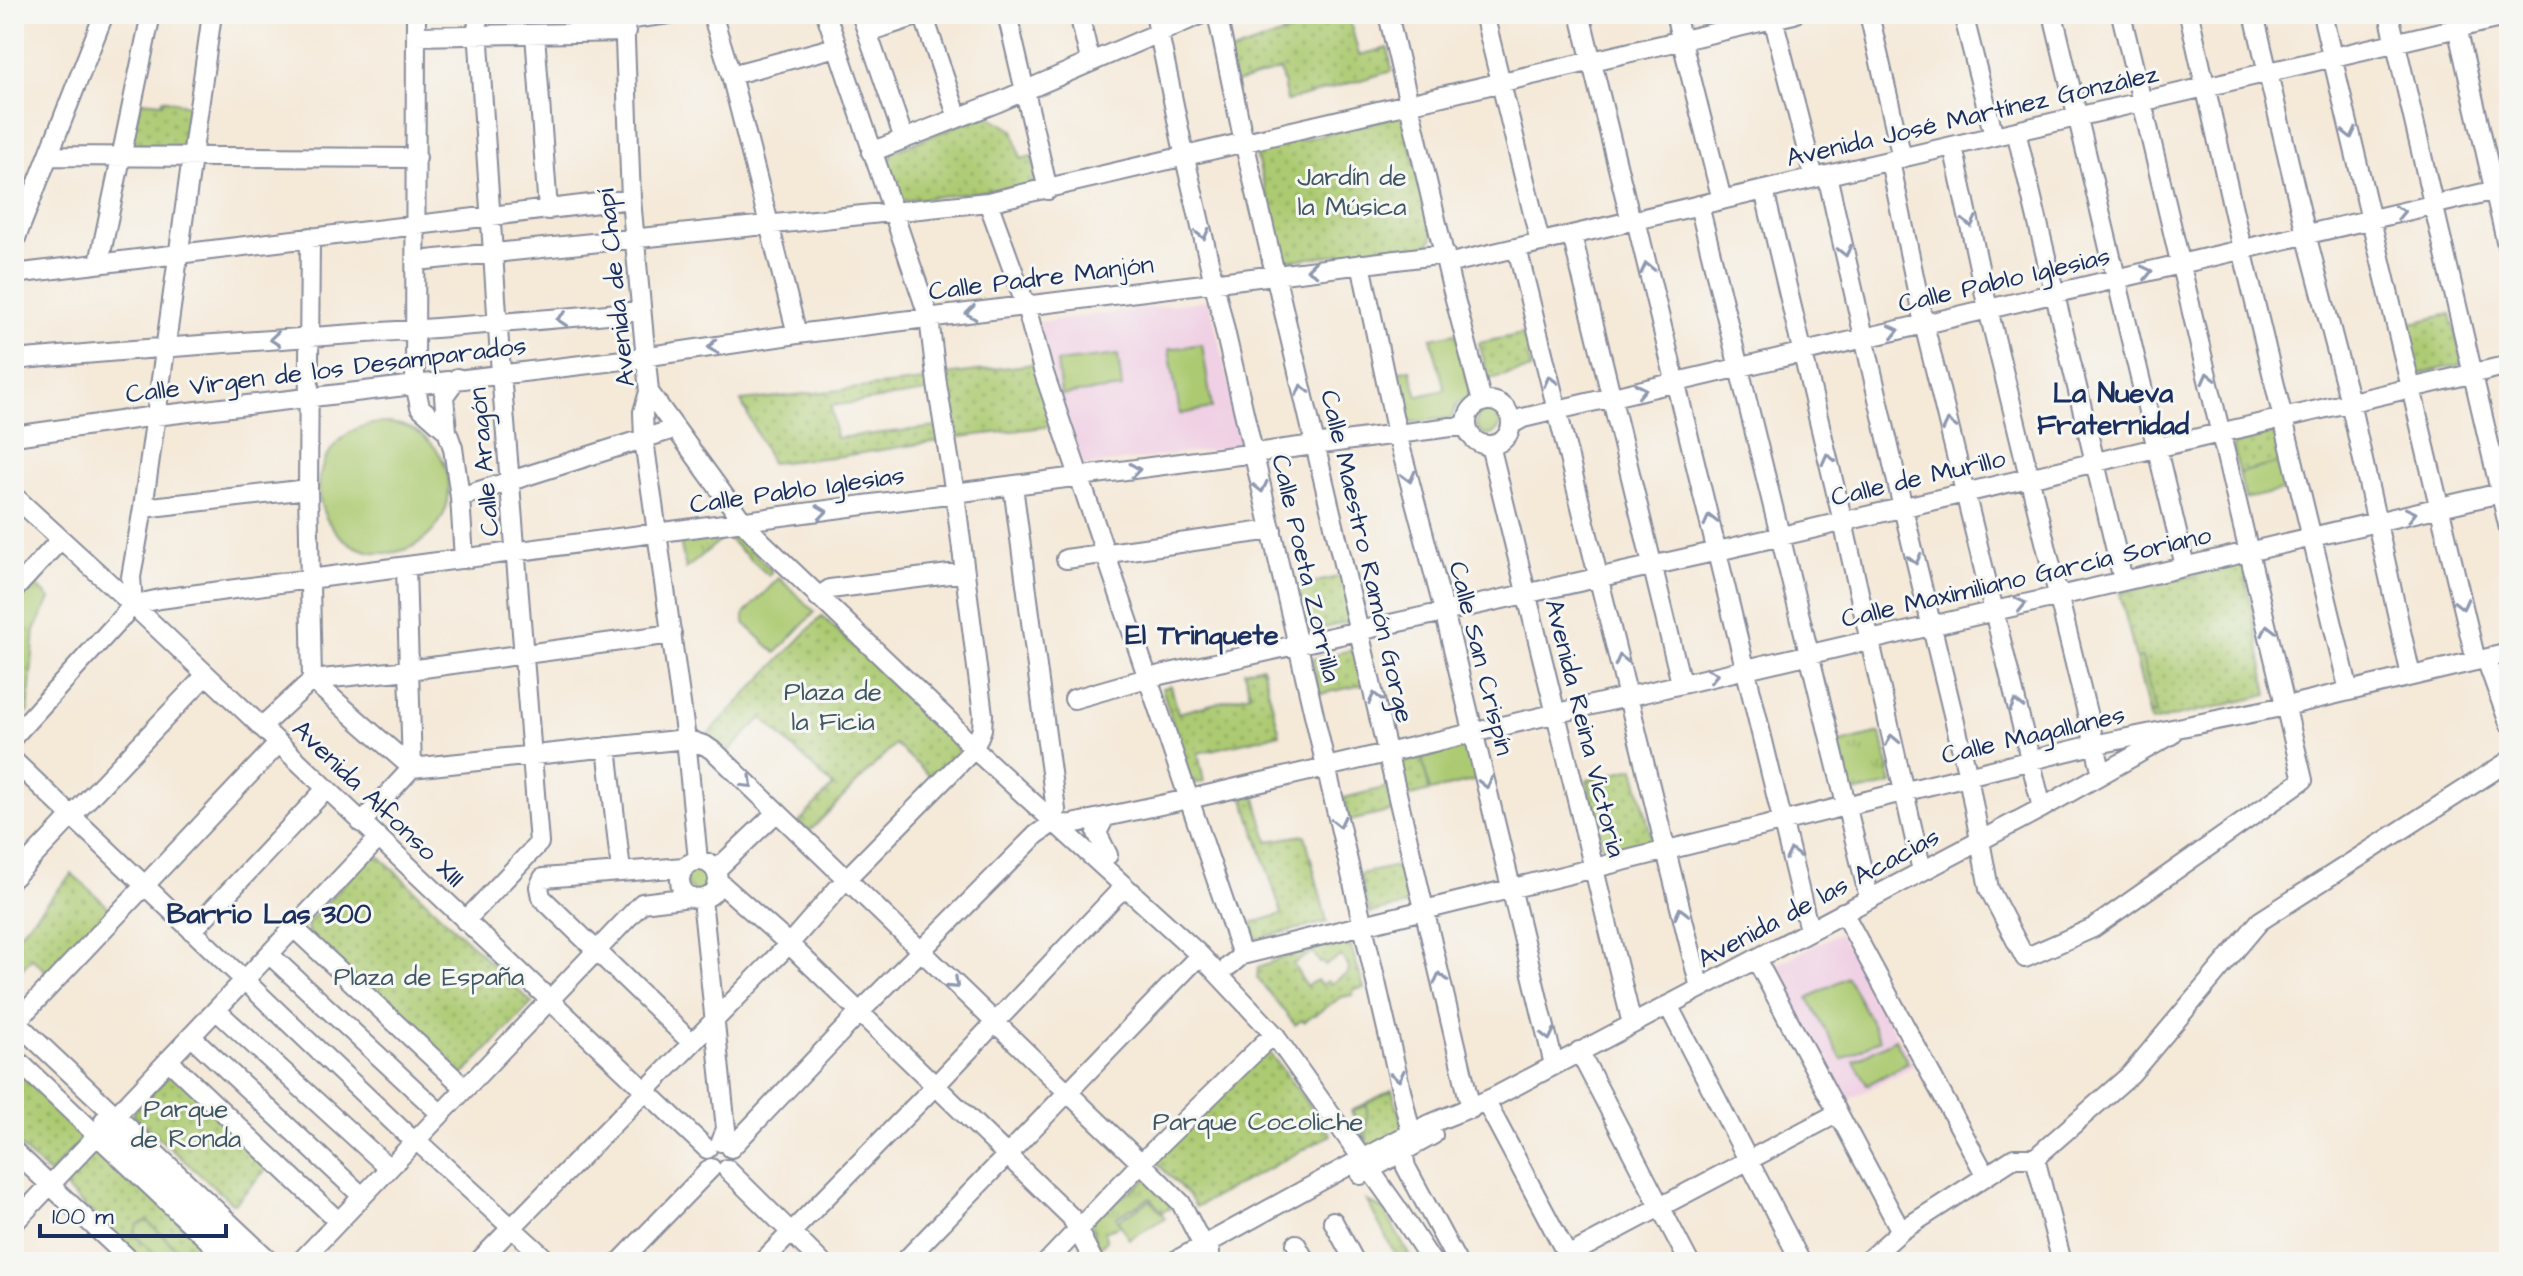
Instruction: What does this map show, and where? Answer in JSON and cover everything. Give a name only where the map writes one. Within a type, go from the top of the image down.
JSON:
[{"type":"street","points":[[14,243],[104,14]]},
{"type":"street","points":[[99,263],[151,14]]},
{"type":"street","points":[[14,736],[133,605],[131,577],[212,14]]},
{"type":"street","points":[[416,14],[415,384],[420,407],[447,431]]},
{"type":"street","name":"Calle Aragón","points":[[465,921],[539,843],[501,373],[477,14]]},
{"type":"street","points":[[416,36],[535,34],[669,14]]},
{"type":"street","points":[[712,14],[731,75],[797,334]]},
{"type":"street","points":[[478,1262],[789,944],[846,879],[976,746],[983,715],[929,318],[826,14]]},
{"type":"street","points":[[861,14],[904,139]]},
{"type":"street","points":[[868,32],[923,14],[958,118]]},
{"type":"street","points":[[1007,14],[1048,190]]},
{"type":"street","points":[[1079,14],[1090,60]]},
{"type":"street","points":[[871,152],[1090,60],[1157,22],[1202,14]]},
{"type":"street","name":"Calle Maestro Ramón Gorge","points":[[1217,14],[1424,910],[1478,1105],[1565,1260]]},
{"type":"street","points":[[1388,14],[1482,402]]},
{"type":"street","points":[[1484,14],[1540,242]]},
{"type":"street","points":[[1580,14],[1718,551],[1809,930]]},
{"type":"street","points":[[1675,14],[1722,200]]},
{"type":"street","points":[[417,261],[988,202],[1592,62],[1773,16],[1794,14]]},
{"type":"street","points":[[1869,14],[1924,324],[2042,808]]},
{"type":"street","points":[[1963,14],[1994,136]]},
{"type":"street","points":[[2053,14],[2185,566]]},
{"type":"street","points":[[1773,16],[1865,338],[1968,776],[1989,889],[2025,958],[2093,928],[2303,780],[2121,14]]},
{"type":"street","points":[[2189,14],[2242,249],[2349,691]]},
{"type":"street","points":[[2254,14],[2350,402],[2411,676]]},
{"type":"street","points":[[2322,14],[2439,507],[2481,660],[2509,723]]},
{"type":"street","points":[[2389,14],[2473,374],[2504,492],[2509,529]]},
{"type":"street","name":"Avenida José Martínez González","points":[[1446,259],[1517,248],[2396,43],[2456,21],[2509,16]]},
{"type":"street","points":[[2456,21],[2501,189],[2509,254]]},
{"type":"street","name":"Avenida de Chapí","points":[[625,22],[631,199],[649,392],[744,523],[818,597],[976,746],[1235,960],[1275,1034],[1432,1262]]},
{"type":"street","name":"Calle Poeta Zorrilla","points":[[1157,22],[1185,158],[1411,1133]]},
{"type":"street","points":[[535,34],[548,210]]},
{"type":"street","points":[[731,75],[836,47]]},
{"type":"street","points":[[2016,131],[2123,580]]},
{"type":"street","points":[[1953,146],[1988,309],[2102,774]]},
{"type":"street","points":[[49,156],[417,158]]},
{"type":"street","points":[[417,179],[425,206],[451,221]]},
{"type":"street","name":"Calle Pablo Iglesias","points":[[1512,424],[1523,418],[2501,189]]},
{"type":"street","points":[[1764,190],[1922,871]]},
{"type":"street","points":[[14,274],[631,199]]},
{"type":"street","points":[[988,202],[1026,306],[1043,370],[1190,799],[1235,960]]},
{"type":"street","points":[[1699,205],[1869,898]]},
{"type":"street","points":[[1572,235],[1681,683]]},
{"type":"street","points":[[310,237],[308,489],[312,680],[412,768]]},
{"type":"street","points":[[1517,248],[1700,988]]},
{"type":"street","name":"Calle Padre Manjón","points":[[645,357],[797,334],[1275,273],[1446,259]]},
{"type":"street","name":"Calle San Crispín","points":[[1361,264],[1397,434],[1513,888],[1554,1065]]},
{"type":"street","points":[[14,360],[310,336],[498,325],[640,311]]},
{"type":"street","name":"Calle Virgen de los Desamparados","points":[[14,436],[457,378],[645,357]]},
{"type":"street","name":"Calle de Murillo","points":[[1074,699],[1147,678],[1780,537],[2509,365]]},
{"type":"street","points":[[457,378],[444,396],[447,431],[453,448],[460,497],[464,559]]},
{"type":"street","points":[[649,392],[643,412],[644,440],[686,739],[691,864],[680,883],[696,898],[726,1129],[720,1146]]},
{"type":"street","points":[[1489,400],[1503,405],[1512,424],[1507,436],[1490,445],[1478,442],[1467,427],[1469,413],[1489,400]]},
{"type":"street","name":"Calle Pablo Iglesias","points":[[133,605],[1467,427]]},
{"type":"street","points":[[460,497],[674,429]]},
{"type":"street","name":"Avenida Reina Victoria","points":[[1490,445],[1632,1024]]},
{"type":"street","points":[[821,1262],[719,1169],[706,1161],[1044,828],[1061,819],[1013,486]]},
{"type":"street","points":[[143,508],[308,489]]},
{"type":"street","name":"Calle Maximiliano García Soriano","points":[[1061,819],[1105,817],[1190,799],[2504,492]]},
{"type":"street","name":"Avenida Alfonso XIII","points":[[14,496],[645,1091],[720,1146]]},
{"type":"street","points":[[1066,559],[1272,530]]},
{"type":"street","points":[[14,590],[61,539]]},
{"type":"street","points":[[406,568],[412,768]]},
{"type":"street","points":[[818,597],[830,589],[965,572]]},
{"type":"street","points":[[261,727],[312,680],[672,634]]},
{"type":"street","name":"Calle Magallanes","points":[[1235,960],[1363,925],[2093,745],[2286,706],[2509,653]]},
{"type":"street","points":[[14,877],[206,675]]},
{"type":"street","name":"Avenida de las Acacias","points":[[1366,1165],[1411,1133],[1453,1112],[1478,1105],[2042,808],[2188,726]]},
{"type":"street","points":[[361,823],[412,768],[686,739],[706,746],[1181,1203],[1204,1254]]},
{"type":"street","points":[[231,1262],[15,1026],[278,744]]},
{"type":"street","points":[[607,747],[621,871]]},
{"type":"street","points":[[14,761],[407,1135],[549,1262]]},
{"type":"street","points":[[1866,1262],[1901,1231],[2014,1158],[2035,1158],[2131,1074],[2260,921],[2509,761]]},
{"type":"street","points":[[192,931],[326,789]]},
{"type":"street","points":[[300,1262],[646,901],[696,898],[713,893],[717,876],[777,812]]},
{"type":"street","points":[[1105,817],[1097,833],[1108,855]]},
{"type":"street","name":"Avenida de Chapí","points":[[1061,819],[1132,892],[1200,955],[1275,1034]]},
{"type":"street","points":[[14,1223],[378,839]]},
{"type":"street","points":[[528,854],[540,864],[543,878],[539,887],[541,897],[691,1042]]},
{"type":"street","points":[[543,878],[707,862],[717,876],[1071,1217],[1094,1262]]},
{"type":"street","points":[[762,1262],[1121,891],[1132,892]]},
{"type":"street","points":[[1843,912],[1986,1176]]},
{"type":"street","points":[[294,928],[465,1088]]},
{"type":"street","points":[[269,954],[441,1114]]},
{"type":"street","points":[[904,1262],[1200,955]]},
{"type":"street","points":[[1756,959],[1901,1231]]},
{"type":"street","points":[[1668,1005],[1801,1262]]},
{"type":"street","points":[[216,1010],[389,1168]]},
{"type":"street","points":[[1047,1262],[1141,1163],[1275,1034]]},
{"type":"street","points":[[191,1036],[362,1196]]},
{"type":"street","points":[[1579,1051],[1689,1262]]},
{"type":"street","points":[[14,1057],[107,1125],[271,1262]]},
{"type":"street","points":[[168,1060],[338,1221]]},
{"type":"street","name":"Avenida de las Acacias","points":[[1366,1165],[1403,1152],[1463,1120],[1478,1105]]},
{"type":"street","points":[[1565,1260],[1836,1114]]},
{"type":"street","points":[[107,1125],[250,1262]]},
{"type":"street","points":[[620,1262],[719,1169],[733,1162],[720,1146]]},
{"type":"street","points":[[14,1151],[132,1262]]},
{"type":"street","points":[[1403,1152],[1406,1167],[1457,1262]]},
{"type":"street","points":[[2035,1158],[2062,1262]]},
{"type":"street","points":[[1173,1262],[1204,1254],[1366,1165]]},
{"type":"street","points":[[1333,1221],[1355,1262]]},
{"type":"street","points":[[1296,1244],[1306,1262]]},
{"type":"shaded area","points":[[1209,300],[1243,446],[1083,466],[1035,323]]},
{"type":"shaded area","points":[[1839,933],[1914,1066],[1841,1104],[1769,969]]},
{"type":"green space","points":[[1331,14],[1348,14],[1359,55],[1388,48],[1392,71],[1287,101],[1280,70],[1233,84],[1227,54],[1331,17]]},
{"type":"green space","points":[[163,99],[188,105],[182,147],[129,145],[141,101],[162,103]]},
{"type":"green space","points":[[986,114],[1013,130],[1021,159],[1032,156],[1036,175],[1034,182],[1026,186],[902,201],[888,163],[892,152]]},
{"type":"green space","name":"Jardín de la Música","points":[[1403,115],[1433,237],[1428,245],[1284,261],[1255,151]]},
{"type":"green space","points":[[2451,314],[2463,364],[2414,375],[2403,325]]},
{"type":"green space","points":[[1532,332],[1537,355],[1528,358],[1531,369],[1489,379],[1479,343]]},
{"type":"green space","points":[[1456,333],[1471,395],[1457,404],[1451,418],[1403,423],[1392,373],[1410,369],[1418,396],[1445,390],[1431,338]]},
{"type":"green space","points":[[1202,344],[1212,408],[1180,414],[1169,349]]},
{"type":"green space","points":[[1118,355],[1122,388],[1061,395],[1057,362]]},
{"type":"green space","points":[[1034,364],[1054,426],[952,438],[944,375]]},
{"type":"green space","points":[[933,380],[934,391],[831,406],[836,438],[938,427],[940,441],[842,456],[771,463],[741,401]]},
{"type":"green space","points":[[1488,411],[1497,414],[1500,423],[1497,432],[1488,435],[1479,432],[1476,423],[1479,414]]},
{"type":"green space","points":[[384,423],[409,428],[430,442],[444,463],[449,488],[444,513],[430,534],[409,548],[384,553],[359,548],[338,534],[324,513],[319,488],[324,463],[338,442],[359,428]]},
{"type":"green space","points":[[2280,431],[2293,488],[2239,473],[2232,442]]},
{"type":"green space","points":[[2287,461],[2293,488],[2245,499],[2239,473]]},
{"type":"green space","points":[[731,530],[772,571],[769,576],[725,536],[686,569],[679,536]]},
{"type":"green space","points":[[2243,564],[2268,695],[2151,722],[2120,593]]},
{"type":"green space","points":[[1342,576],[1353,621],[1305,632],[1295,587]]},
{"type":"green space","points":[[779,578],[815,612],[776,653],[744,623],[744,614]]},
{"type":"green space","points":[[35,584],[50,599],[35,630],[28,711],[14,726],[14,604]]},
{"type":"green space","name":"Plaza de la Ficia","points":[[822,616],[962,749],[933,779],[895,744],[809,832],[799,822],[833,786],[762,718],[727,753],[708,734]]},
{"type":"green space","points":[[1356,649],[1363,685],[1319,694],[1312,659]]},
{"type":"green space","points":[[2142,658],[2156,713],[2150,715],[2136,659]]},
{"type":"green space","points":[[1262,666],[1280,734],[1198,753],[1204,782],[1191,784],[1162,688],[1171,686],[1178,713],[1250,694],[1244,671]]},
{"type":"green space","points":[[1881,733],[1892,784],[1846,795],[1835,744]]},
{"type":"green space","points":[[1469,746],[1477,780],[1430,791],[1422,758]]},
{"type":"green space","points":[[1422,758],[1430,791],[1406,797],[1398,763]]},
{"type":"green space","points":[[1634,768],[1653,842],[1609,852],[1602,846],[1587,780]]},
{"type":"green space","points":[[1388,787],[1394,811],[1349,821],[1344,798]]},
{"type":"green space","points":[[1255,795],[1268,841],[1305,835],[1327,922],[1256,939],[1252,923],[1282,914],[1244,798]]},
{"type":"green space","name":"Plaza de España","points":[[369,857],[380,857],[532,1003],[462,1076],[308,933],[307,924]]},
{"type":"green space","points":[[1407,864],[1416,903],[1369,913],[1360,874]]},
{"type":"green space","points":[[699,866],[708,870],[712,879],[708,888],[699,892],[690,888],[686,879],[690,870]]},
{"type":"green space","points":[[72,874],[112,910],[51,976],[32,958],[15,976],[14,939]]},
{"type":"green space","points":[[1349,940],[1364,988],[1353,990],[1353,995],[1342,997],[1295,1025],[1257,978],[1258,967],[1290,955]],"holes":[[[1313,952],[1325,965],[1341,956],[1349,968],[1348,973],[1330,984],[1328,981],[1321,985],[1317,980],[1306,986],[1293,964]]]},
{"type":"green space","points":[[1847,977],[1880,1039],[1842,1060],[1808,998]]},
{"type":"green space","points":[[1895,1039],[1908,1063],[1867,1085],[1854,1061]]},
{"type":"green space","name":"Parque Cocoliche","points":[[1266,1048],[1331,1135],[1196,1207],[1155,1161]]},
{"type":"green space","points":[[14,1065],[87,1134],[49,1174],[14,1141]]},
{"type":"green space","name":"Parque de Ronda","points":[[173,1071],[271,1164],[236,1202],[232,1203],[134,1116],[133,1112]]},
{"type":"green space","points":[[1392,1090],[1405,1132],[1372,1147],[1366,1144],[1351,1111]]},
{"type":"green space","points":[[1367,1105],[1367,1142],[1352,1111]]},
{"type":"green space","points":[[96,1147],[222,1262],[142,1262],[64,1187],[63,1183]]},
{"type":"green space","points":[[1149,1177],[1178,1204],[1162,1212],[1150,1198],[1117,1217],[1121,1225],[1105,1231],[1106,1241],[1098,1248],[1091,1220]]},
{"type":"green space","points":[[1151,1200],[1165,1218],[1129,1239],[1118,1220]]},
{"type":"green space","points":[[1367,1201],[1384,1210],[1413,1262],[1399,1262]]},
{"type":"green space","points":[[147,1221],[180,1252],[179,1262],[165,1262],[134,1235],[137,1225]]},
{"type":"district","name":"La Nueva Fraternidad","points":[[2113,408]]},
{"type":"district","name":"El Trinquete","points":[[1202,634]]},
{"type":"district","name":"Barrio Las 300","points":[[269,913]]}]
